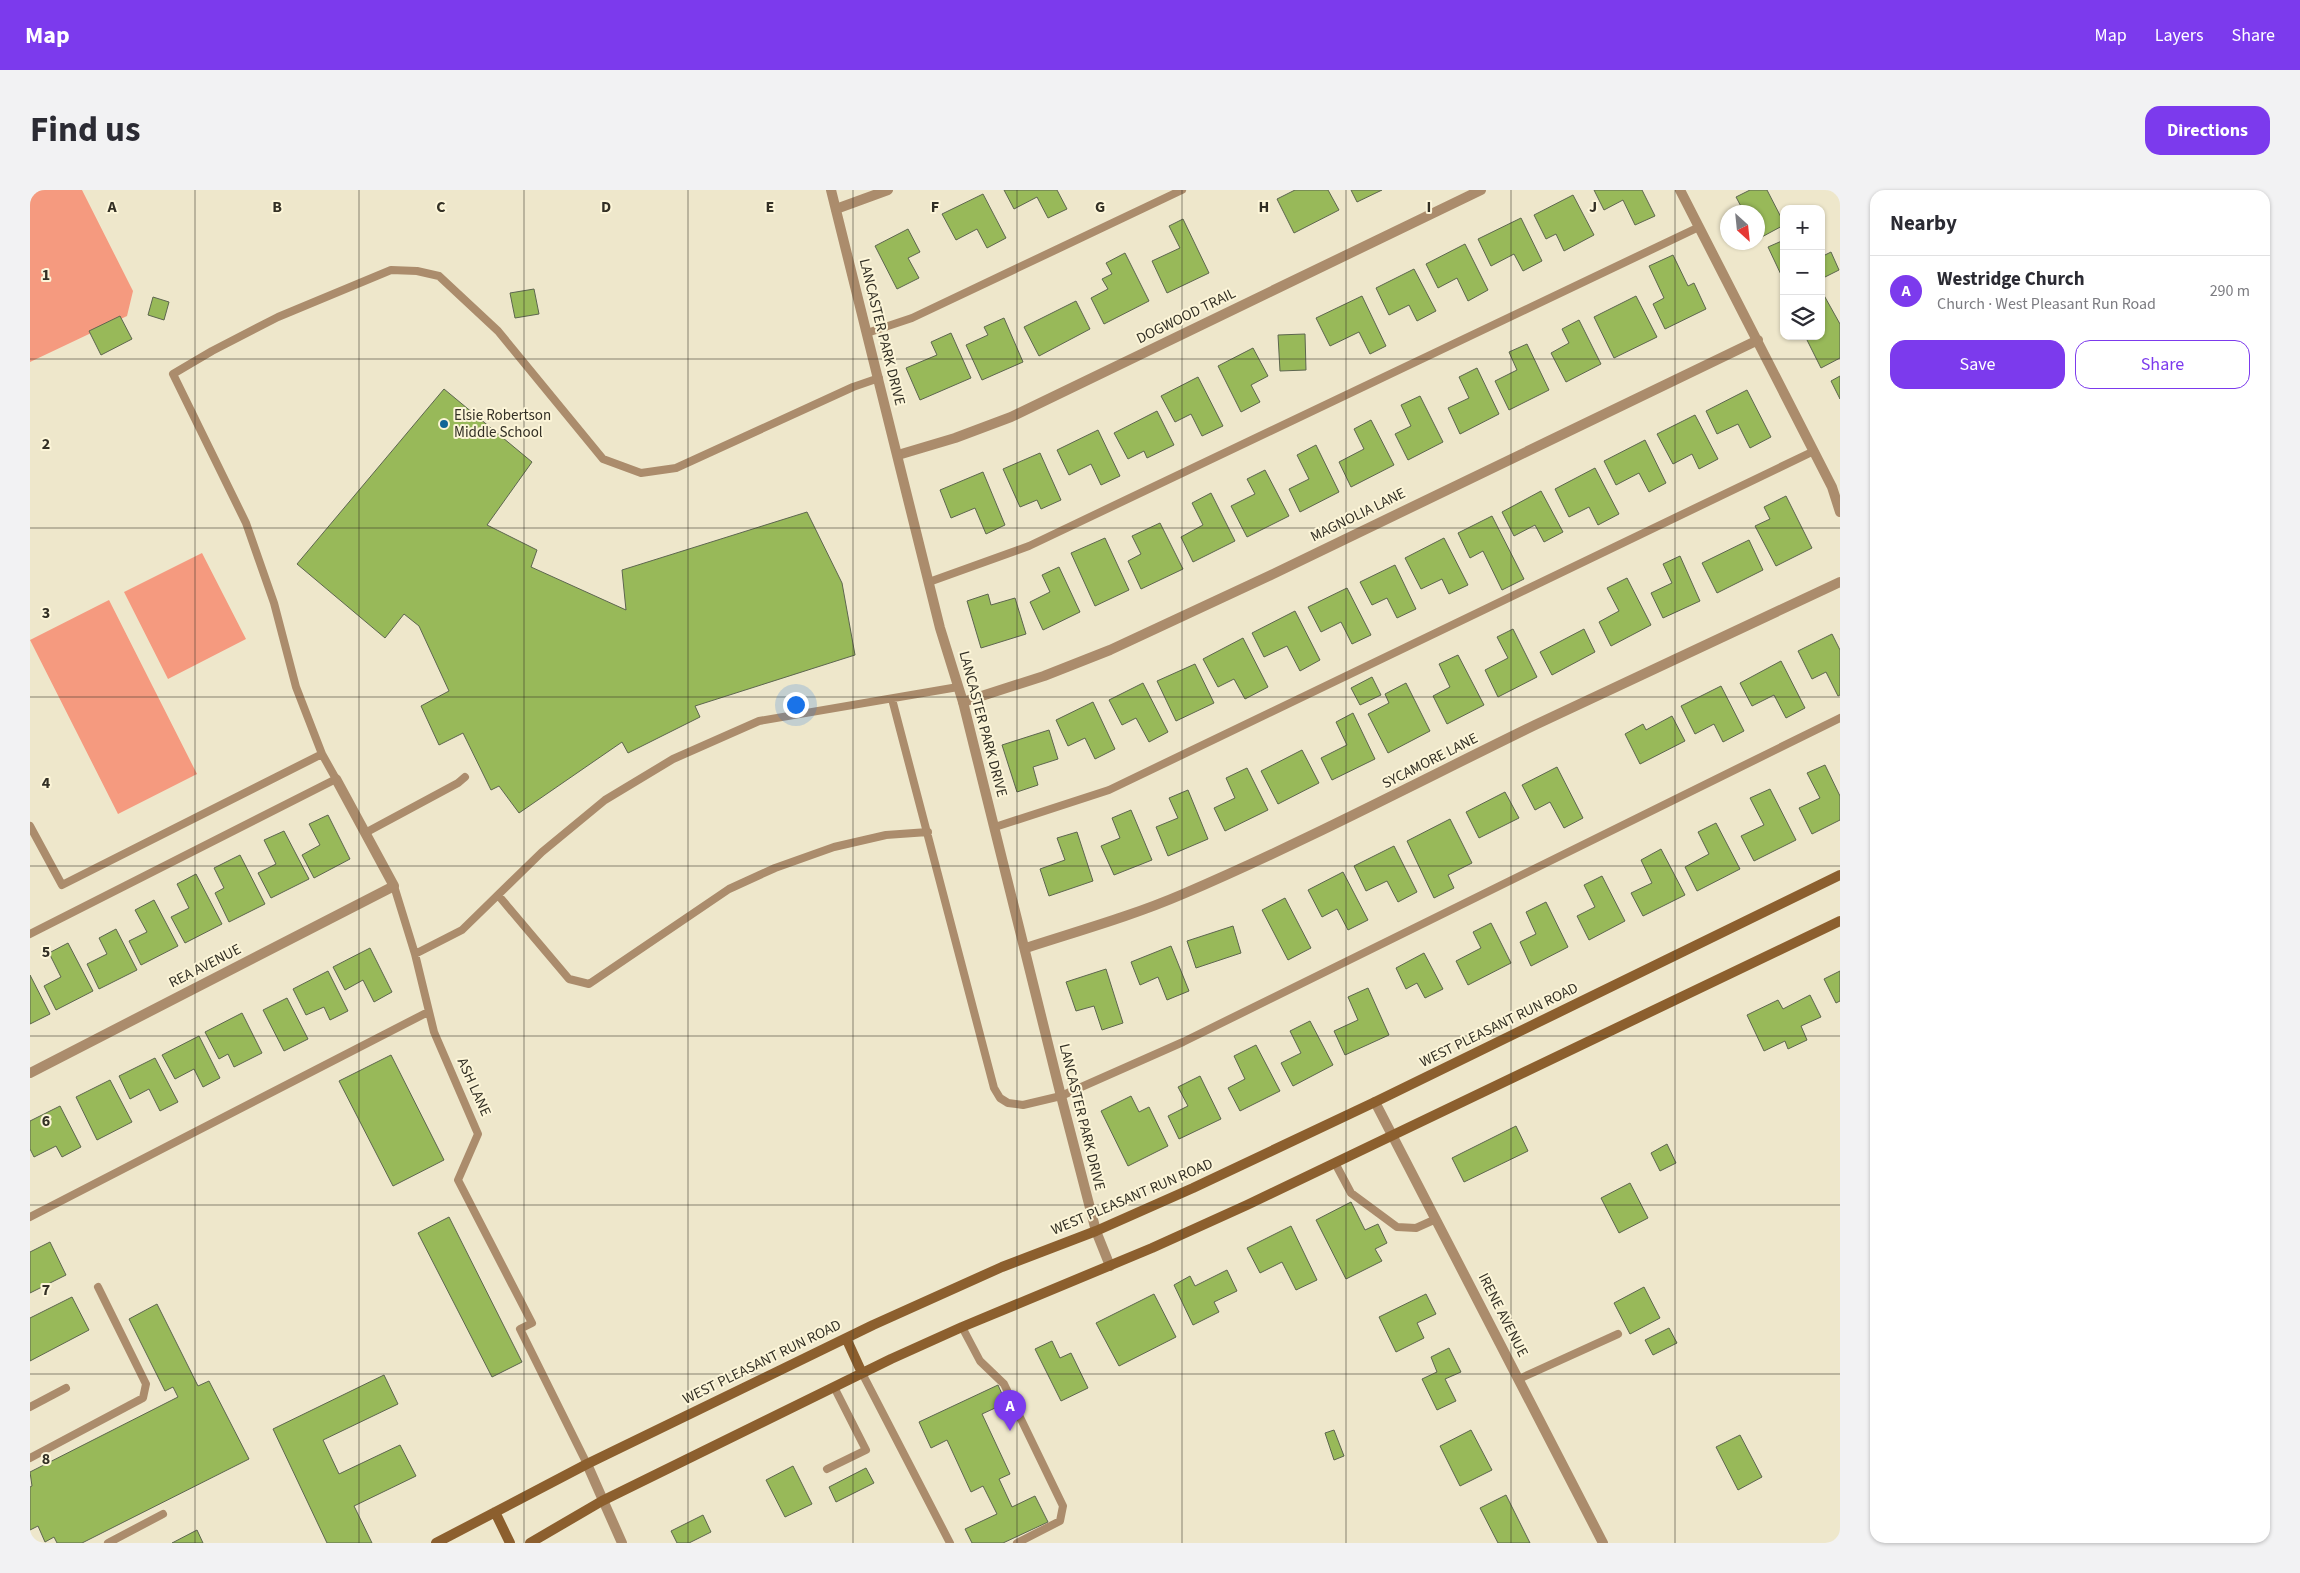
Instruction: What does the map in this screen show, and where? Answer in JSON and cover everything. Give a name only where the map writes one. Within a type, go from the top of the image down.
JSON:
[{"type":"main road","name":"WEST PLEASANT RUN ROAD","points":[[436,1543],[587,1464],[846,1338],[1002,1267],[1096,1231],[1375,1102],[1840,875]]},
{"type":"main road","points":[[530,1543],[602,1501],[862,1373],[962,1327],[1110,1266],[1247,1205],[1840,921]]},
{"type":"main road","points":[[846,1338],[862,1373]]},
{"type":"main road","points":[[495,1512],[510,1543]]},
{"type":"street","name":"LANCASTER PARK DRIVE","points":[[830,190],[879,378],[940,628],[963,702],[1026,948],[1061,1096],[1096,1231],[1110,1266]]},
{"type":"street","points":[[836,209],[888,190]]},
{"type":"street","name":"DOGWOOD TRAIL","points":[[898,455],[955,438],[1012,417],[1481,190]]},
{"type":"street","points":[[1680,190],[1832,487],[1840,512]]},
{"type":"street","name":"MAGNOLIA LANE","points":[[963,702],[1044,676],[1110,650],[1271,575],[1758,340]]},
{"type":"street","name":"SYCAMORE LANE","points":[[1026,948],[1138,911],[1231,872],[1376,805],[1534,726],[1840,582]]},
{"type":"street","name":"ASH LANE","points":[[336,779],[394,886]]},
{"type":"street","name":"REA AVENUE","points":[[30,1073],[394,886]]},
{"type":"street","name":"IRENE AVENUE","points":[[1375,1102],[1602,1543]]},
{"type":"street","name":"ASH LANE","points":[[587,1464],[622,1543]]},
{"type":"lane","points":[[867,333],[912,318],[1182,190]]},
{"type":"lane","points":[[929,582],[1029,546],[1700,227]]},
{"type":"lane","points":[[30,934],[336,779],[322,754],[296,687],[274,603],[246,523],[173,374],[212,350],[278,317],[391,270],[418,271],[439,276],[498,331],[603,459],[641,473],[676,468],[852,387],[879,378]]},
{"type":"lane","points":[[995,827],[1109,790],[1814,451]]},
{"type":"lane","points":[[415,954],[462,930],[542,852],[605,800],[674,759],[759,722],[958,687]]},
{"type":"lane","points":[[892,699],[994,1088],[1000,1098],[1008,1103],[1023,1105],[1061,1096],[1184,1042],[1840,718]]},
{"type":"lane","points":[[30,826],[62,885],[322,754]]},
{"type":"lane","points":[[365,832],[458,783],[465,777]]},
{"type":"lane","points":[[498,895],[569,979],[589,984],[729,889],[775,868],[834,847],[886,835],[928,832]]},
{"type":"lane","name":"ASH LANE","points":[[394,886],[415,954],[434,1032],[478,1134],[458,1180],[532,1322],[520,1328],[587,1464]]},
{"type":"lane","points":[[30,1217],[428,1012]]},
{"type":"lane","points":[[1335,1163],[1351,1193],[1397,1227],[1416,1228],[1436,1219]]},
{"type":"lane","points":[[30,1458],[143,1398],[146,1384],[98,1287]]},
{"type":"lane","points":[[962,1327],[980,1361],[1004,1384],[1063,1506],[1060,1521],[1017,1543]]},
{"type":"lane","points":[[1519,1379],[1618,1334]]},
{"type":"lane","points":[[862,1373],[950,1543]]},
{"type":"lane","points":[[828,1469],[866,1450],[834,1387]]},
{"type":"lane","points":[[30,1407],[66,1388]]},
{"type":"lane","points":[[108,1543],[163,1514]]},
{"type":"shaded area","points":[[30,190],[82,190],[133,291],[127,316],[30,362]]},
{"type":"shaded area","points":[[202,553],[246,639],[168,679],[124,592]]},
{"type":"shaded area","points":[[109,600],[197,774],[118,814],[30,640]]},
{"type":"building","points":[[1004,190],[1057,190],[1067,209],[1048,218],[1037,197],[1014,209]]},
{"type":"building","points":[[1295,190],[1328,190],[1339,210],[1294,233],[1277,199]]},
{"type":"building","points":[[1351,190],[1382,190],[1357,202]]},
{"type":"building","points":[[1594,190],[1642,190],[1655,216],[1635,225],[1623,200],[1604,210]]},
{"type":"building","points":[[1750,190],[1767,190],[1780,215],[1780,227],[1765,235],[1765,205],[1740,205],[1736,197]]},
{"type":"building","points":[[983,194],[1006,238],[987,248],[977,229],[956,240],[942,214]]},
{"type":"building","points":[[1573,195],[1594,235],[1564,251],[1556,234],[1546,239],[1534,215]]},
{"type":"building","points":[[1521,218],[1542,261],[1523,271],[1514,254],[1491,266],[1478,239]]},
{"type":"building","points":[[1183,219],[1209,273],[1167,293],[1152,261],[1180,248],[1169,226]]},
{"type":"building","points":[[908,229],[920,252],[908,258],[919,278],[897,289],[875,246]]},
{"type":"building","points":[[1780,242],[1780,272],[1768,247]]},
{"type":"building","points":[[1465,244],[1488,290],[1468,301],[1457,278],[1438,288],[1426,264]]},
{"type":"building","points":[[1831,252],[1839,270],[1825,277],[1825,255]]},
{"type":"building","points":[[1125,253],[1149,301],[1104,324],[1091,298],[1108,289],[1102,279],[1112,274],[1106,263]]},
{"type":"building","points":[[1673,255],[1688,286],[1694,283],[1706,309],[1665,329],[1653,304],[1664,298],[1649,266]]},
{"type":"building","points":[[1414,269],[1436,311],[1417,321],[1409,305],[1389,315],[1376,288]]},
{"type":"building","points":[[534,289],[539,314],[515,318],[510,293]]},
{"type":"building","points":[[1362,296],[1386,346],[1370,354],[1359,332],[1330,346],[1316,318]]},
{"type":"building","points":[[1636,296],[1657,337],[1614,358],[1594,317]]},
{"type":"building","points":[[153,297],[169,302],[164,320],[148,315]]},
{"type":"building","points":[[1825,297],[1840,324],[1840,358],[1821,368],[1807,340],[1825,340]]},
{"type":"building","points":[[1076,301],[1090,329],[1039,356],[1024,327]]},
{"type":"building","points":[[120,316],[132,339],[101,355],[89,331]]},
{"type":"building","points":[[1004,318],[1023,362],[982,380],[966,345],[988,335],[984,327]]},
{"type":"building","points":[[1579,320],[1601,364],[1566,382],[1551,353],[1569,343],[1562,329]]},
{"type":"building","points":[[951,333],[971,378],[920,400],[906,368],[937,355],[931,342]]},
{"type":"building","points":[[1305,334],[1306,370],[1280,371],[1278,335]]},
{"type":"building","points":[[1527,344],[1549,390],[1509,410],[1495,381],[1517,370],[1509,352]]},
{"type":"building","points":[[1253,348],[1268,376],[1251,385],[1260,402],[1241,412],[1218,366]]},
{"type":"building","points":[[1477,368],[1499,414],[1460,434],[1448,408],[1469,398],[1459,377]]},
{"type":"building","points":[[1840,376],[1840,399],[1831,381]]},
{"type":"building","points":[[1198,377],[1223,426],[1202,436],[1191,414],[1175,422],[1161,396]]},
{"type":"building","points":[[444,389],[532,462],[487,525],[537,550],[531,567],[626,610],[622,570],[807,512],[842,583],[855,655],[695,706],[700,717],[628,753],[622,742],[519,813],[499,786],[491,790],[463,733],[439,745],[421,706],[449,691],[419,626],[404,614],[385,638],[297,564]]},
{"type":"building","points":[[1747,390],[1771,437],[1750,448],[1738,424],[1717,434],[1706,411]]},
{"type":"building","points":[[1420,396],[1443,442],[1408,460],[1395,434],[1411,426],[1401,405]]},
{"type":"building","points":[[1157,411],[1174,445],[1147,458],[1144,451],[1128,459],[1114,433]]},
{"type":"building","points":[[1695,415],[1718,459],[1699,469],[1692,454],[1673,464],[1657,434]]},
{"type":"building","points":[[1371,420],[1394,465],[1351,487],[1339,462],[1364,449],[1354,429]]},
{"type":"building","points":[[1098,430],[1120,476],[1101,485],[1091,464],[1069,475],[1057,450]]},
{"type":"building","points":[[1645,440],[1666,483],[1649,492],[1639,473],[1616,485],[1604,461]]},
{"type":"building","points":[[1316,445],[1339,492],[1300,512],[1289,489],[1309,479],[1297,455]]},
{"type":"building","points":[[1040,453],[1061,500],[1041,509],[1037,500],[1020,507],[1003,469]]},
{"type":"building","points":[[1595,468],[1619,514],[1598,525],[1589,507],[1569,517],[1555,489]]},
{"type":"building","points":[[1265,470],[1289,516],[1247,537],[1231,506],[1255,494],[1247,479]]},
{"type":"building","points":[[983,472],[1005,525],[986,534],[975,508],[951,518],[940,490]]},
{"type":"building","points":[[1541,491],[1563,532],[1544,542],[1535,525],[1514,536],[1502,512]]},
{"type":"building","points":[[1211,493],[1235,541],[1193,562],[1181,537],[1203,525],[1192,503]]},
{"type":"building","points":[[1786,496],[1812,548],[1776,566],[1755,526],[1770,519],[1764,507]]},
{"type":"building","points":[[1492,516],[1524,579],[1502,590],[1483,551],[1470,558],[1458,533]]},
{"type":"building","points":[[1160,523],[1183,569],[1141,589],[1128,561],[1141,554],[1132,536]]},
{"type":"building","points":[[1105,538],[1129,590],[1095,606],[1071,553]]},
{"type":"building","points":[[1444,538],[1468,585],[1449,594],[1442,579],[1421,589],[1405,558]]},
{"type":"building","points":[[1749,540],[1763,570],[1717,593],[1702,563]]},
{"type":"building","points":[[1680,556],[1700,601],[1663,618],[1651,593],[1672,583],[1663,564]]},
{"type":"building","points":[[1395,565],[1416,609],[1397,618],[1387,598],[1372,605],[1360,582]]},
{"type":"building","points":[[1059,567],[1080,612],[1043,630],[1030,602],[1050,592],[1042,575]]},
{"type":"building","points":[[1627,578],[1651,625],[1611,646],[1599,622],[1619,611],[1607,588]]},
{"type":"building","points":[[1347,588],[1371,635],[1352,644],[1341,622],[1321,632],[1308,607]]},
{"type":"building","points":[[988,594],[991,605],[1015,598],[1026,634],[981,648],[967,601]]},
{"type":"building","points":[[1295,611],[1320,660],[1300,671],[1287,646],[1264,657],[1252,633]]},
{"type":"building","points":[[1513,629],[1537,677],[1498,697],[1485,670],[1508,658],[1497,637]]},
{"type":"building","points":[[1584,629],[1595,652],[1552,675],[1540,652]]},
{"type":"building","points":[[1832,634],[1840,650],[1840,695],[1838,696],[1826,672],[1812,679],[1798,651]]},
{"type":"building","points":[[1243,638],[1268,687],[1245,699],[1234,679],[1218,687],[1203,659]]},
{"type":"building","points":[[1458,655],[1484,705],[1447,724],[1433,696],[1450,687],[1439,664]]},
{"type":"building","points":[[1781,661],[1805,708],[1786,718],[1774,695],[1752,706],[1740,683]]},
{"type":"building","points":[[1195,664],[1214,703],[1176,721],[1157,681]]},
{"type":"building","points":[[1372,677],[1381,695],[1360,705],[1351,688]]},
{"type":"building","points":[[1143,683],[1168,732],[1149,742],[1136,718],[1122,725],[1109,700]]},
{"type":"building","points":[[1406,683],[1430,731],[1388,753],[1368,714],[1389,703],[1385,694]]},
{"type":"building","points":[[1721,686],[1744,731],[1723,742],[1714,724],[1695,734],[1681,706]]},
{"type":"building","points":[[1093,702],[1115,749],[1095,759],[1085,738],[1068,746],[1056,720]]},
{"type":"building","points":[[1353,713],[1375,759],[1332,780],[1321,758],[1347,745],[1336,722]]},
{"type":"building","points":[[1672,716],[1685,741],[1640,764],[1625,734],[1643,724],[1646,730]]},
{"type":"building","points":[[1049,730],[1058,759],[1033,767],[1038,785],[1017,792],[1002,745]]},
{"type":"building","points":[[1302,750],[1319,783],[1278,804],[1261,771]]},
{"type":"building","points":[[1825,765],[1840,796],[1840,820],[1812,834],[1799,808],[1820,798],[1807,773]]},
{"type":"building","points":[[1557,767],[1583,818],[1564,828],[1550,802],[1535,810],[1522,785]]},
{"type":"building","points":[[1247,768],[1268,810],[1225,831],[1214,808],[1235,798],[1226,778]]},
{"type":"building","points":[[1770,789],[1796,840],[1754,861],[1741,836],[1764,825],[1750,798]]},
{"type":"building","points":[[1188,790],[1208,839],[1168,856],[1156,827],[1178,818],[1169,798]]},
{"type":"building","points":[[1505,792],[1519,818],[1479,838],[1466,812]]},
{"type":"building","points":[[1131,810],[1152,860],[1114,875],[1101,846],[1120,838],[1112,818]]},
{"type":"building","points":[[328,815],[350,859],[314,878],[302,855],[320,845],[309,824]]},
{"type":"building","points":[[1450,819],[1472,863],[1448,875],[1454,888],[1434,898],[1407,841]]},
{"type":"building","points":[[1716,823],[1740,869],[1697,891],[1685,867],[1709,854],[1698,832]]},
{"type":"building","points":[[284,831],[309,879],[271,898],[258,873],[276,864],[264,840]]},
{"type":"building","points":[[1077,832],[1093,881],[1049,896],[1040,869],[1065,860],[1057,838]]},
{"type":"building","points":[[1394,846],[1417,892],[1398,902],[1387,881],[1366,891],[1354,866]]},
{"type":"building","points":[[1661,849],[1685,895],[1643,916],[1631,893],[1652,883],[1641,860]]},
{"type":"building","points":[[240,855],[265,904],[229,922],[215,893],[224,888],[214,868]]},
{"type":"building","points":[[1343,872],[1368,920],[1348,930],[1337,909],[1322,917],[1308,890]]},
{"type":"building","points":[[196,874],[222,924],[185,943],[171,917],[189,908],[177,884]]},
{"type":"building","points":[[1602,876],[1625,921],[1589,940],[1577,916],[1595,907],[1584,885]]},
{"type":"building","points":[[1285,898],[1311,948],[1288,960],[1262,910]]},
{"type":"building","points":[[154,900],[178,946],[141,965],[129,941],[147,932],[135,910]]},
{"type":"building","points":[[1546,902],[1568,947],[1531,966],[1520,942],[1536,934],[1526,912]]},
{"type":"building","points":[[1491,923],[1511,963],[1468,985],[1456,961],[1481,948],[1473,932]]},
{"type":"building","points":[[1233,926],[1241,953],[1196,968],[1187,941]]},
{"type":"building","points":[[116,929],[137,970],[99,989],[87,964],[107,954],[99,938]]},
{"type":"building","points":[[68,943],[93,991],[56,1010],[44,986],[61,977],[49,953]]},
{"type":"building","points":[[1171,946],[1189,991],[1167,1000],[1158,977],[1140,985],[1131,962]]},
{"type":"building","points":[[370,948],[392,992],[374,1002],[363,980],[345,990],[333,967]]},
{"type":"building","points":[[1424,953],[1443,989],[1425,998],[1417,983],[1406,989],[1396,968]]},
{"type":"building","points":[[1106,969],[1123,1023],[1102,1030],[1094,1006],[1076,1011],[1066,982]]},
{"type":"building","points":[[328,971],[348,1011],[330,1020],[324,1007],[306,1015],[293,989]]},
{"type":"building","points":[[1840,971],[1840,1001],[1836,1003],[1824,979]]},
{"type":"building","points":[[30,975],[50,1014],[30,1024]]},
{"type":"building","points":[[1368,988],[1389,1035],[1345,1055],[1334,1031],[1358,1020],[1348,997]]},
{"type":"building","points":[[1810,995],[1821,1017],[1801,1026],[1807,1040],[1788,1049],[1785,1041],[1764,1051],[1747,1015],[1778,1000],[1783,1009]]},
{"type":"building","points":[[287,998],[308,1039],[284,1051],[263,1010]]},
{"type":"building","points":[[242,1013],[262,1053],[234,1067],[228,1054],[219,1059],[205,1032]]},
{"type":"building","points":[[1310,1021],[1333,1065],[1293,1086],[1281,1063],[1301,1053],[1290,1031]]},
{"type":"building","points":[[199,1036],[220,1078],[203,1087],[194,1069],[175,1079],[162,1055]]},
{"type":"building","points":[[1256,1045],[1280,1091],[1240,1111],[1228,1088],[1245,1079],[1234,1056]]},
{"type":"building","points":[[391,1055],[444,1160],[393,1186],[339,1081]]},
{"type":"building","points":[[155,1058],[178,1102],[160,1111],[149,1089],[130,1099],[119,1076]]},
{"type":"building","points":[[1200,1076],[1221,1119],[1179,1139],[1168,1116],[1188,1106],[1178,1087]]},
{"type":"building","points":[[110,1080],[132,1122],[97,1140],[76,1097]]},
{"type":"building","points":[[1131,1096],[1139,1112],[1149,1107],[1168,1146],[1128,1166],[1101,1111]]},
{"type":"building","points":[[60,1106],[81,1147],[62,1157],[56,1146],[34,1157],[30,1149],[30,1121]]},
{"type":"building","points":[[1516,1126],[1528,1151],[1464,1182],[1452,1158]]},
{"type":"building","points":[[1667,1144],[1676,1163],[1660,1171],[1651,1153]]},
{"type":"building","points":[[1630,1183],[1648,1218],[1619,1233],[1601,1198]]},
{"type":"building","points":[[1351,1202],[1365,1230],[1378,1224],[1387,1243],[1375,1249],[1382,1261],[1346,1279],[1316,1220]]},
{"type":"building","points":[[449,1217],[522,1362],[492,1377],[418,1233]]},
{"type":"building","points":[[1291,1226],[1317,1280],[1296,1290],[1282,1262],[1260,1273],[1247,1248]]},
{"type":"building","points":[[50,1242],[66,1275],[30,1293],[30,1252]]},
{"type":"building","points":[[1227,1270],[1237,1291],[1214,1302],[1219,1312],[1193,1325],[1174,1285],[1190,1276],[1195,1286]]},
{"type":"building","points":[[1644,1287],[1660,1318],[1630,1334],[1614,1303]]},
{"type":"building","points":[[1154,1294],[1176,1337],[1119,1366],[1096,1323]]},
{"type":"building","points":[[1426,1294],[1436,1314],[1417,1323],[1424,1338],[1396,1352],[1379,1317]]},
{"type":"building","points":[[72,1297],[89,1330],[30,1361],[30,1318]]},
{"type":"building","points":[[157,1304],[198,1386],[209,1381],[249,1459],[82,1543],[57,1543],[54,1537],[45,1542],[38,1526],[30,1530],[30,1487],[32,1486],[30,1472],[178,1397],[173,1387],[165,1391],[129,1319]]},
{"type":"building","points":[[1669,1328],[1677,1343],[1653,1355],[1645,1340]]},
{"type":"building","points":[[1052,1341],[1060,1358],[1071,1353],[1088,1388],[1061,1401],[1035,1349]]},
{"type":"building","points":[[1449,1348],[1461,1372],[1445,1379],[1456,1401],[1437,1410],[1422,1379],[1437,1372],[1431,1357]]},
{"type":"building","points":[[384,1375],[398,1404],[323,1440],[339,1474],[400,1445],[416,1476],[354,1506],[372,1543],[327,1543],[273,1429]]},
{"type":"building","points":[[998,1385],[1006,1403],[982,1414],[1010,1474],[999,1479],[1012,1507],[1035,1496],[1048,1522],[1003,1543],[972,1543],[965,1529],[997,1514],[983,1486],[971,1492],[947,1440],[931,1448],[919,1422]]},
{"type":"building","points":[[1334,1430],[1344,1456],[1334,1460],[1325,1433]]},
{"type":"building","points":[[1471,1430],[1492,1470],[1460,1486],[1440,1446]]},
{"type":"building","points":[[1740,1435],[1762,1477],[1738,1490],[1716,1447]]},
{"type":"building","points":[[793,1466],[812,1504],[785,1517],[766,1480]]},
{"type":"building","points":[[866,1468],[874,1483],[836,1502],[829,1487]]},
{"type":"building","points":[[1506,1495],[1530,1543],[1498,1543],[1480,1508]]},
{"type":"building","points":[[703,1515],[711,1532],[689,1543],[677,1543],[671,1531]]},
{"type":"building","points":[[197,1530],[203,1543],[172,1543]]},
{"type":"place","name":"Elsie Robertson Middle School","points":[[444,424]]},
{"type":"place","name":"Westridge Church","points":[[1010,1431]]}]
